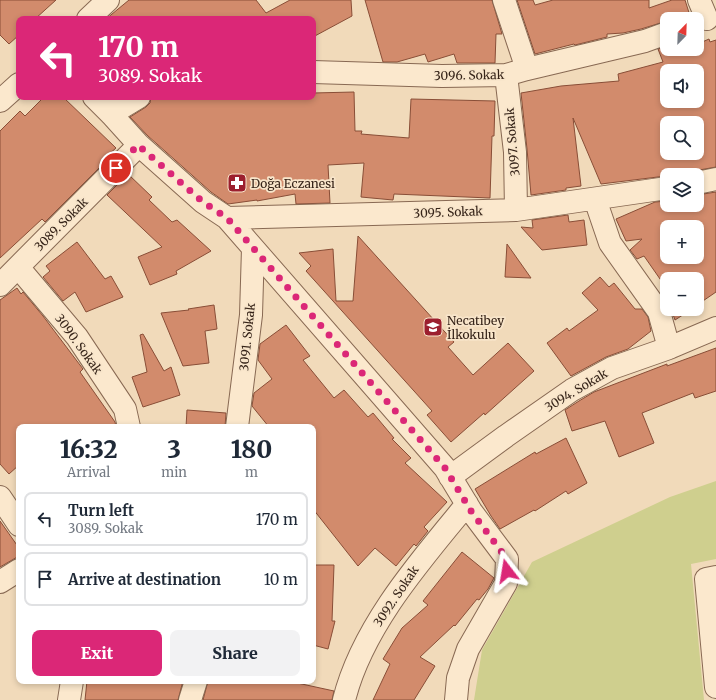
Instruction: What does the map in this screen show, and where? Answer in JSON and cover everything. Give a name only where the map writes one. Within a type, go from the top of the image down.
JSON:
[{"type":"street","points":[[91,16],[108,0]]},
{"type":"street","points":[[504,0],[527,69]]},
{"type":"street","name":"3096. Sokak","points":[[316,72],[442,76],[506,76],[527,69],[645,41],[660,36]]},
{"type":"street","name":"3097. Sokak","points":[[506,76],[515,152],[516,210]]},
{"type":"street","points":[[0,101],[16,87]]},
{"type":"street","points":[[97,100],[138,145],[203,202],[227,218],[445,468],[467,504],[507,559],[506,583],[468,649],[458,678],[456,700]]},
{"type":"street","points":[[111,114],[134,100]]},
{"type":"street","name":"3089. Sokak","points":[[0,285],[138,145]]},
{"type":"street","name":"3095. Sokak","points":[[227,218],[516,210],[660,189]]},
{"type":"street","points":[[595,199],[610,243],[660,312],[670,348]]},
{"type":"street","name":"3091. Sokak","points":[[237,424],[251,315],[253,248]]},
{"type":"street","name":"3090. Sokak","points":[[18,267],[77,337],[125,409],[128,424]]},
{"type":"street","name":"3094. Sokak","points":[[450,477],[572,390],[612,368],[670,348],[716,328]]},
{"type":"street","points":[[0,497],[16,521]]},
{"type":"street","name":"3092. Sokak","points":[[344,700],[370,635],[416,565],[467,504]]},
{"type":"street","points":[[0,582],[16,572]]},
{"type":"street","points":[[716,577],[706,579],[716,687]]},
{"type":"street","points":[[69,700],[72,684]]},
{"type":"street","points":[[190,700],[195,684]]},
{"type":"green space","points":[[716,481],[716,559],[691,564],[704,700],[474,700],[482,650],[532,562],[670,497]]},
{"type":"building","points":[[0,0],[56,0],[38,16],[16,16],[16,38],[9,44],[0,35]]},
{"type":"building","points":[[129,0],[256,0],[266,13],[290,0],[351,0],[352,16],[316,35],[316,16],[110,16]]},
{"type":"building","points":[[365,0],[492,0],[502,34],[496,34],[495,63],[457,63],[454,54],[428,62],[425,54],[397,62],[383,62]]},
{"type":"building","points":[[517,0],[533,0],[535,5],[553,0],[649,0],[649,8],[672,0],[685,0],[689,12],[660,12],[660,23],[623,33],[607,34],[607,37],[535,54]]},
{"type":"building","points":[[709,39],[710,42],[716,40],[716,167],[704,169],[660,168],[660,177],[601,184],[573,118],[581,186],[566,188],[566,190],[531,195],[521,93],[561,86],[619,81],[618,74],[663,62],[661,56],[704,56],[704,41]]},
{"type":"building","points":[[354,92],[355,131],[362,131],[361,134],[409,138],[411,99],[495,101],[490,198],[394,194],[393,200],[361,197],[364,163],[328,165],[330,203],[296,204],[295,194],[257,201],[228,204],[211,192],[148,136],[130,117],[146,107],[150,103],[150,100],[316,100],[316,93]]},
{"type":"building","points":[[41,100],[66,100],[116,148],[108,155],[110,157],[45,222],[42,219],[0,258],[0,131],[20,111],[25,116]]},
{"type":"building","points":[[128,174],[152,197],[149,200],[172,222],[177,220],[211,251],[176,271],[177,274],[150,285],[138,257],[162,247],[107,195]]},
{"type":"building","points":[[716,192],[716,292],[704,300],[704,272],[660,272],[660,279],[644,256],[637,259],[630,250],[642,239],[626,241],[616,219],[655,202],[660,202],[660,212],[704,212],[704,194]]},
{"type":"building","points":[[568,215],[569,222],[584,220],[587,245],[542,250],[521,227],[533,228],[532,220]]},
{"type":"building","points":[[358,236],[454,342],[448,347],[473,375],[508,343],[534,371],[485,415],[484,413],[451,442],[427,415],[432,411],[306,271],[311,266],[299,253],[333,249],[336,301],[353,301]]},
{"type":"building","points":[[77,242],[105,279],[111,276],[123,297],[86,312],[75,292],[63,301],[43,277],[50,271],[46,266]]},
{"type":"building","points":[[507,244],[531,278],[505,277]]},
{"type":"building","points":[[600,277],[609,287],[614,283],[635,309],[642,309],[648,317],[651,331],[628,349],[606,357],[571,376],[547,343],[567,328],[569,331],[598,310],[582,293]]},
{"type":"building","points":[[17,288],[21,294],[23,292],[83,369],[80,372],[115,424],[16,424],[16,468],[9,474],[0,464],[0,300]]},
{"type":"building","points":[[214,305],[217,329],[205,331],[209,363],[183,366],[161,313],[189,310],[188,309]]},
{"type":"building","points":[[674,316],[681,316],[675,320]]},
{"type":"building","points":[[286,325],[310,356],[303,360],[334,398],[344,390],[368,417],[373,413],[394,438],[392,439],[411,458],[405,463],[447,502],[424,527],[428,531],[416,546],[414,544],[396,566],[375,548],[358,566],[316,513],[316,424],[267,424],[252,406],[254,393],[272,379],[258,360],[260,344]]},
{"type":"building","points":[[143,334],[164,371],[171,367],[180,395],[143,407],[132,377],[147,372],[140,335]]},
{"type":"building","points":[[716,348],[716,391],[695,398],[693,393],[642,413],[654,443],[619,457],[605,421],[572,431],[565,410],[594,392],[667,364],[667,366]]},
{"type":"building","points":[[187,410],[226,413],[225,424],[186,424]]},
{"type":"building","points":[[566,438],[587,483],[568,494],[566,491],[535,511],[534,510],[500,529],[475,489],[535,452],[536,454]]},
{"type":"building","points":[[0,521],[16,544],[16,558],[0,567]]},
{"type":"building","points":[[462,552],[494,578],[488,589],[479,600],[477,599],[455,626],[454,625],[420,657],[435,666],[414,700],[373,700],[390,664],[383,659],[402,628],[428,605],[423,601]]},
{"type":"building","points":[[316,565],[334,565],[332,621],[335,621],[328,649],[316,646]]},
{"type":"building","points":[[87,684],[182,684],[178,700],[85,700]]},
{"type":"building","points":[[207,684],[302,684],[334,691],[332,700],[203,700]]},
{"type":"place","name":"Doğa Eczanesi","points":[[237,183]]},
{"type":"place","name":"Necatibey İlkokulu","points":[[433,327]]},
{"type":"route","points":[[116,168],[138,145],[203,202],[227,218],[445,468],[471,511],[507,559],[507,571]]}]
